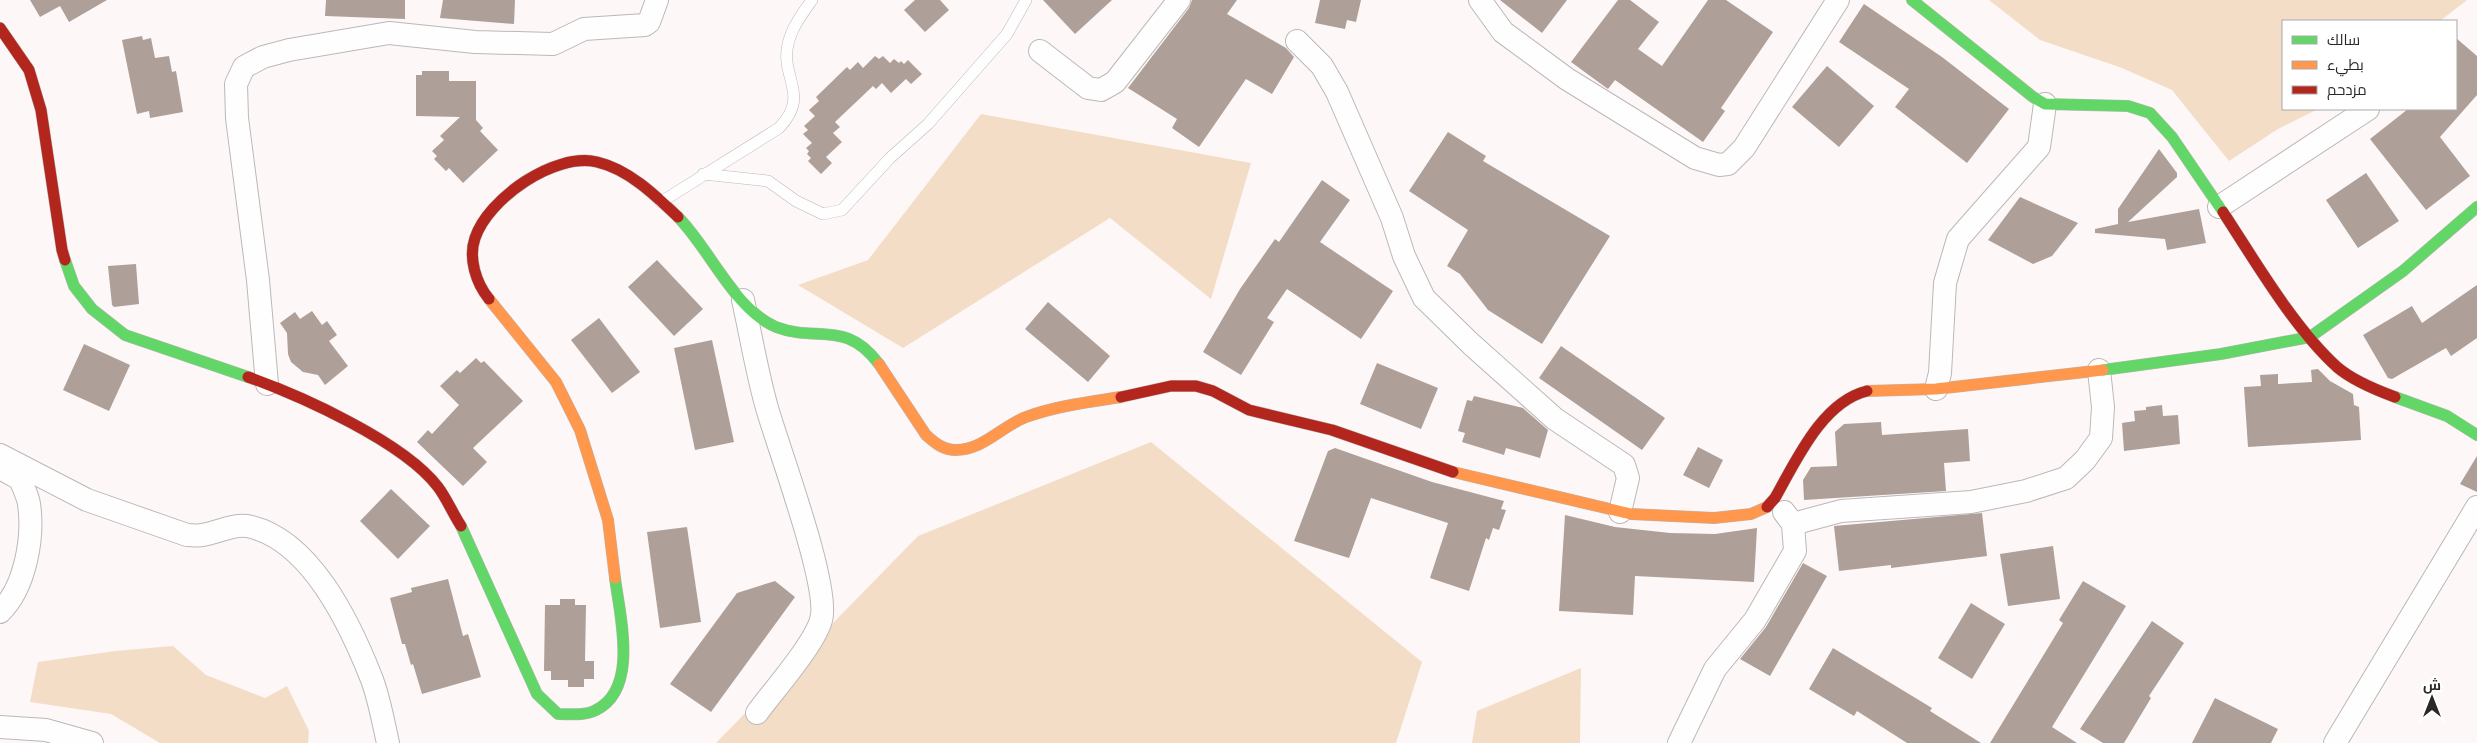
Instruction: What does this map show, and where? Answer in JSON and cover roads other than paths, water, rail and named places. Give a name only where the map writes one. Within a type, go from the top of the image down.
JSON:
[{"type":"street","points":[[267,384],[258,280],[237,118],[236,84],[244,67],[263,57],[289,50],[388,33],[475,42],[553,44],[584,29],[645,24],[649,22],[656,0]]},
{"type":"street","points":[[1040,51],[1088,88],[1101,90],[1115,82],[1179,0]]},
{"type":"street","points":[[1480,0],[1503,32],[1567,79],[1695,158],[1719,165],[1728,164],[1744,148],[1838,0]]},
{"type":"street","points":[[1912,0],[2033,98],[2045,104],[2128,106],[2150,113],[2172,138],[2275,290],[2310,337],[2338,368],[2379,391],[2447,416],[2477,435]]},
{"type":"street","points":[[0,28],[29,70],[41,110],[62,250],[74,286],[85,301],[109,325],[125,335],[267,384],[351,423],[400,452],[421,468],[438,488],[468,539],[540,698],[558,714],[578,714],[595,710],[610,701],[620,685],[625,659],[608,520],[580,430],[556,382],[518,333],[493,306],[477,280],[472,254],[474,237],[486,217],[503,198],[540,173],[574,161],[593,161],[612,166],[661,202],[678,217],[698,240],[728,284],[758,316],[771,325],[806,333],[835,333],[858,343],[872,356],[889,377],[920,427],[941,448],[951,450],[972,447],[1023,418],[1184,384],[1206,389],[1248,409],[1327,428],[1472,477],[1620,512],[1670,518],[1722,518],[1753,513],[1766,508],[1775,498],[1814,430],[1852,395],[1873,390],[1936,389],[2020,381],[2221,354],[2310,337],[2403,271],[2477,207]]},
{"type":"street","points":[[1297,41],[1322,66],[1337,92],[1392,218],[1404,256],[1424,298],[1471,344],[1555,419],[1624,465],[1628,478],[1620,512]]},
{"type":"street","points":[[1936,389],[1940,373],[1945,283],[1958,239],[2040,147],[2045,104]]},
{"type":"street","points":[[2219,207],[2366,110]]},
{"type":"street","points":[[743,300],[766,406],[811,548],[822,595],[822,619],[807,645],[756,713]]},
{"type":"street","points":[[1792,524],[1841,511],[1971,502],[2026,491],[2066,478],[2085,460],[2101,438],[2103,407],[2098,370]]},
{"type":"street","points":[[0,455],[88,500],[187,535],[202,535],[246,526],[263,531],[279,540],[312,568],[327,587],[339,609],[372,678],[388,743]]},
{"type":"street","points":[[0,468],[20,479],[29,504],[28,546],[22,578],[7,606],[0,612]]},
{"type":"street","points":[[1679,743],[1715,669],[1755,620],[1795,551],[1792,524],[1775,498]]},
{"type":"street","points":[[2335,743],[2477,507]]},
{"type":"street","points":[[0,727],[46,730],[92,743]]},
{"type":"lane","points":[[661,202],[779,128],[790,116],[795,97],[788,70],[788,45],[797,21],[812,0]]},
{"type":"lane","points":[[703,174],[768,181],[796,201],[823,214],[842,210],[890,158],[928,124],[948,102],[1007,34],[1026,0]]}]
